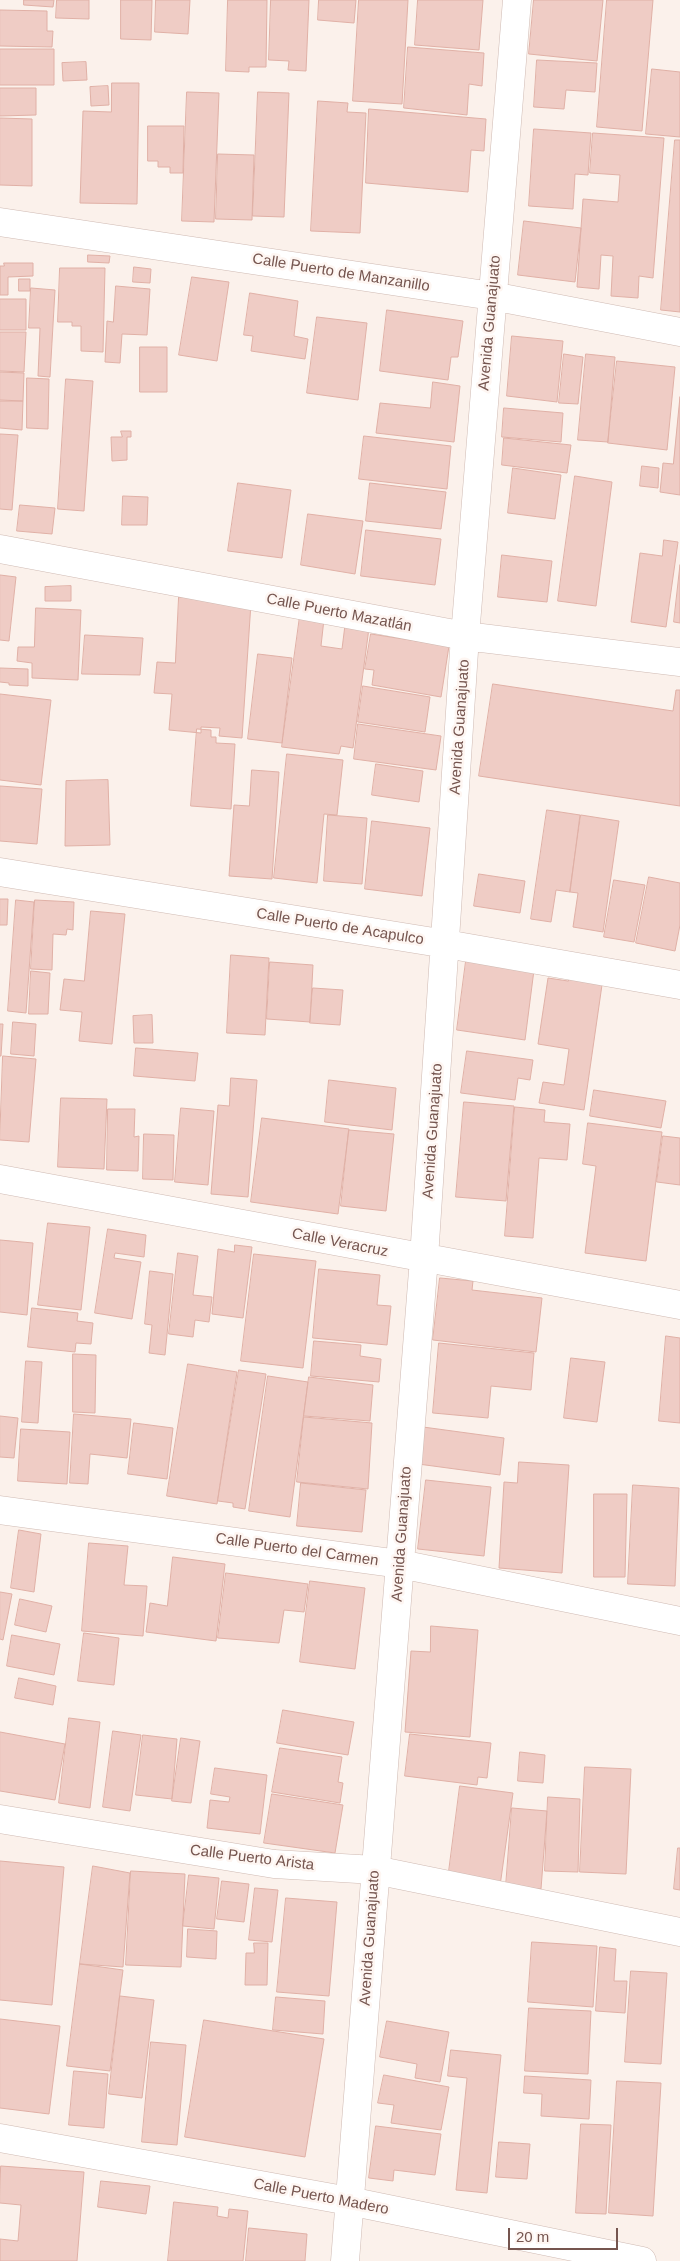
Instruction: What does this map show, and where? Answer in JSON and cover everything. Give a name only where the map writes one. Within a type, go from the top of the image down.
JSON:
[{"type":"street","name":"Avenida Guanajuato","points":[[345,2261],[424,1258],[465,636],[516,0]]},
{"type":"street","name":"Calle Puerto de Manzanillo","points":[[0,222],[492,296],[680,332]]},
{"type":"street","name":"Calle Puerto Mazatlán","points":[[0,549],[465,636],[680,662]]},
{"type":"street","name":"Calle Puerto de Acapulco","points":[[0,872],[446,944],[680,985]]},
{"type":"street","name":"Calle Veracruz","points":[[0,1179],[680,1305]]},
{"type":"street","name":"Calle Puerto del Carmen","points":[[0,1510],[400,1564],[680,1621]]},
{"type":"street","name":"Calle Puerto Arista","points":[[0,1819],[274,1864],[375,1870],[680,1932]]},
{"type":"street","name":"Calle Puerto Madero","points":[[0,2138],[350,2201],[642,2261]]},
{"type":"building","points":[[24,0],[54,0],[53,7],[24,5]]},
{"type":"building","points":[[57,0],[89,0],[89,19],[56,18]]},
{"type":"building","points":[[121,0],[152,0],[151,40],[121,39]]},
{"type":"building","points":[[156,0],[190,0],[188,34],[155,32]]},
{"type":"building","points":[[228,0],[267,0],[266,67],[249,67],[249,72],[226,71]]},
{"type":"building","points":[[271,0],[309,0],[306,71],[288,70],[289,61],[269,60]]},
{"type":"building","points":[[319,0],[356,0],[354,23],[318,20]]},
{"type":"building","points":[[359,0],[408,0],[402,104],[353,101]]},
{"type":"building","points":[[418,0],[483,0],[479,50],[415,45]]},
{"type":"building","points":[[534,0],[603,0],[597,61],[529,54]]},
{"type":"building","points":[[607,0],[653,0],[642,131],[597,127]]},
{"type":"building","points":[[0,10],[47,11],[47,31],[53,31],[52,47],[0,46]]},
{"type":"building","points":[[408,47],[484,53],[482,86],[469,84],[467,115],[404,108]]},
{"type":"building","points":[[0,49],[54,49],[54,85],[0,85]]},
{"type":"building","points":[[537,60],[597,63],[595,92],[566,90],[564,109],[534,107]]},
{"type":"building","points":[[86,62],[87,80],[63,81],[62,63]]},
{"type":"building","points":[[652,69],[680,72],[680,137],[646,134]]},
{"type":"building","points":[[112,83],[139,83],[137,204],[80,203],[83,111],[111,112]]},
{"type":"building","points":[[108,86],[109,105],[91,106],[90,87]]},
{"type":"building","points":[[0,88],[36,88],[36,115],[0,116]]},
{"type":"building","points":[[187,92],[219,93],[214,222],[182,221]]},
{"type":"building","points":[[258,92],[289,93],[284,217],[253,216]]},
{"type":"building","points":[[318,101],[348,103],[347,112],[366,113],[360,233],[311,231]]},
{"type":"building","points":[[369,109],[486,119],[484,151],[471,150],[468,192],[366,183]]},
{"type":"building","points":[[0,118],[32,119],[32,186],[0,185]]},
{"type":"building","points":[[148,126],[184,126],[183,173],[170,173],[170,167],[158,167],[158,161],[148,161]]},
{"type":"building","points":[[534,129],[591,133],[588,175],[575,174],[573,209],[529,206]]},
{"type":"building","points":[[593,133],[664,138],[653,278],[639,276],[638,298],[611,296],[613,256],[601,255],[599,289],[577,287],[583,199],[618,202],[620,175],[590,173]]},
{"type":"building","points":[[675,140],[680,140],[680,312],[661,310]]},
{"type":"building","points":[[218,154],[254,155],[252,220],[216,219]]},
{"type":"building","points":[[524,221],[581,228],[575,282],[518,275]]},
{"type":"building","points":[[88,255],[110,256],[109,263],[88,262]]},
{"type":"building","points":[[4,263],[33,263],[33,276],[8,277],[8,295],[0,295],[0,266],[4,266]]},
{"type":"building","points":[[134,267],[151,269],[150,283],[133,282]]},
{"type":"building","points":[[60,268],[105,268],[103,352],[81,351],[81,326],[72,326],[72,322],[58,322]]},
{"type":"building","points":[[192,277],[229,282],[217,361],[179,355]]},
{"type":"building","points":[[19,279],[30,279],[30,291],[19,291]]},
{"type":"building","points":[[116,286],[150,289],[147,335],[122,334],[120,363],[105,362],[107,321],[113,322]]},
{"type":"building","points":[[31,288],[55,290],[50,377],[38,376],[40,328],[29,328]]},
{"type":"building","points":[[250,293],[298,301],[294,336],[308,339],[305,359],[251,351],[253,336],[244,335]]},
{"type":"building","points":[[0,299],[26,299],[26,330],[0,330]]},
{"type":"building","points":[[387,310],[463,321],[458,357],[451,357],[448,380],[380,371]]},
{"type":"building","points":[[317,317],[367,323],[358,400],[307,393]]},
{"type":"building","points":[[0,332],[26,332],[24,372],[0,371]]},
{"type":"building","points":[[512,336],[563,341],[557,402],[507,396]]},
{"type":"building","points":[[140,347],[167,347],[167,392],[140,392]]},
{"type":"building","points":[[564,354],[583,357],[578,404],[559,403]]},
{"type":"building","points":[[586,354],[615,357],[608,442],[578,440]]},
{"type":"building","points":[[617,361],[675,367],[667,450],[608,443]]},
{"type":"building","points":[[0,372],[24,373],[23,401],[0,400]]},
{"type":"building","points":[[27,378],[49,379],[48,429],[27,428]]},
{"type":"building","points":[[66,379],[93,381],[84,511],[58,509]]},
{"type":"building","points":[[433,382],[460,386],[454,442],[376,433],[380,403],[430,408]]},
{"type":"building","points":[[680,397],[680,495],[660,492],[663,463],[673,464]]},
{"type":"building","points":[[0,401],[23,401],[22,430],[0,428]]},
{"type":"building","points":[[504,408],[563,413],[561,442],[502,437]]},
{"type":"building","points":[[121,431],[131,431],[131,437],[127,437],[127,460],[112,461],[111,437],[122,437]]},
{"type":"building","points":[[0,434],[18,435],[12,510],[0,509]]},
{"type":"building","points":[[364,436],[451,446],[447,489],[359,479]]},
{"type":"building","points":[[504,438],[571,445],[567,473],[502,465]]},
{"type":"building","points":[[642,466],[659,468],[658,488],[640,486]]},
{"type":"building","points":[[513,468],[561,475],[555,519],[508,513]]},
{"type":"building","points":[[575,476],[612,482],[596,606],[558,601]]},
{"type":"building","points":[[238,483],[291,490],[282,558],[228,551]]},
{"type":"building","points":[[370,483],[446,492],[441,529],[366,521]]},
{"type":"building","points":[[123,496],[148,497],[147,525],[122,525]]},
{"type":"building","points":[[20,505],[55,508],[52,534],[17,531]]},
{"type":"building","points":[[308,514],[363,521],[355,574],[301,565]]},
{"type":"building","points":[[366,530],[441,539],[435,585],[361,576]]},
{"type":"building","points":[[664,540],[678,542],[666,627],[631,622],[640,553],[662,556]]},
{"type":"building","points":[[502,555],[552,561],[547,602],[498,597]]},
{"type":"building","points":[[680,565],[680,623],[674,622]]},
{"type":"building","points":[[0,575],[16,577],[9,641],[0,640]]},
{"type":"building","points":[[71,586],[71,601],[45,601],[45,587]]},
{"type":"building","points":[[179,597],[251,603],[242,738],[219,736],[220,728],[201,727],[201,733],[169,730],[172,694],[154,693],[157,662],[175,663]]},
{"type":"building","points":[[36,608],[81,610],[78,680],[32,678],[32,663],[17,661],[18,647],[34,647]]},
{"type":"building","points":[[300,616],[324,619],[321,646],[342,649],[345,625],[369,628],[353,748],[341,746],[339,754],[282,747]]},
{"type":"building","points":[[371,634],[449,646],[441,697],[372,685],[374,670],[365,669]]},
{"type":"building","points":[[85,635],[143,638],[140,675],[82,674]]},
{"type":"building","points":[[258,654],[292,658],[282,743],[248,739]]},
{"type":"building","points":[[0,668],[28,669],[28,686],[9,685],[9,683],[0,682]]},
{"type":"building","points":[[493,684],[673,711],[676,690],[680,690],[680,806],[479,776]]},
{"type":"building","points":[[363,686],[430,697],[425,732],[358,722]]},
{"type":"building","points":[[0,694],[51,700],[41,785],[0,780]]},
{"type":"building","points":[[358,724],[441,736],[436,770],[354,759]]},
{"type":"building","points":[[197,729],[211,730],[211,737],[216,737],[216,743],[235,744],[231,809],[191,806]]},
{"type":"building","points":[[287,754],[343,760],[337,815],[324,814],[317,883],[274,878]]},
{"type":"building","points":[[376,764],[423,771],[419,802],[372,795]]},
{"type":"building","points":[[252,770],[279,772],[272,879],[229,876],[234,805],[249,806]]},
{"type":"building","points":[[108,780],[110,845],[65,846],[66,781]]},
{"type":"building","points":[[0,786],[42,789],[37,844],[0,841]]},
{"type":"building","points":[[547,810],[580,815],[570,892],[556,890],[551,922],[531,919]]},
{"type":"building","points":[[328,815],[367,818],[362,884],[324,881]]},
{"type":"building","points":[[581,815],[619,821],[603,932],[573,927],[578,893],[570,892]]},
{"type":"building","points":[[372,821],[430,828],[422,896],[365,889]]},
{"type":"building","points":[[479,874],[525,881],[520,913],[474,906]]},
{"type":"building","points":[[649,877],[680,883],[680,925],[675,951],[636,943]]},
{"type":"building","points":[[614,880],[645,885],[634,942],[604,937]]},
{"type":"building","points":[[0,899],[8,899],[7,925],[0,925]]},
{"type":"building","points":[[16,900],[34,902],[26,1013],[8,1011]]},
{"type":"building","points":[[35,900],[74,902],[73,930],[67,929],[66,935],[53,934],[52,970],[31,969]]},
{"type":"building","points":[[91,911],[125,914],[112,1044],[79,1041],[82,1012],[60,1010],[64,979],[84,981]]},
{"type":"building","points":[[231,955],[269,958],[265,1035],[227,1033]]},
{"type":"building","points":[[466,961],[534,970],[525,1040],[457,1030]]},
{"type":"building","points":[[270,962],[313,965],[310,1022],[267,1019]]},
{"type":"building","points":[[31,971],[50,973],[48,1014],[29,1014]]},
{"type":"building","points":[[570,972],[603,978],[584,1110],[539,1103],[543,1082],[564,1085],[569,1049],[538,1044],[548,978],[568,981]]},
{"type":"building","points":[[313,988],[343,990],[340,1025],[310,1023]]},
{"type":"building","points":[[152,1015],[153,1043],[134,1043],[133,1016]]},
{"type":"building","points":[[13,1022],[36,1024],[34,1056],[11,1054]]},
{"type":"building","points":[[0,1024],[3,1024],[1,1056],[0,1056]]},
{"type":"building","points":[[136,1048],[198,1053],[195,1081],[134,1076]]},
{"type":"building","points":[[467,1051],[533,1060],[530,1080],[518,1078],[515,1100],[461,1093]]},
{"type":"building","points":[[3,1056],[36,1059],[29,1142],[0,1140]]},
{"type":"building","points":[[231,1078],[257,1080],[248,1197],[211,1194],[218,1105],[229,1106]]},
{"type":"building","points":[[329,1080],[396,1088],[392,1130],[325,1122]]},
{"type":"building","points":[[594,1090],[666,1101],[661,1128],[590,1116]]},
{"type":"building","points":[[61,1098],[107,1099],[104,1169],[58,1167]]},
{"type":"building","points":[[464,1102],[514,1106],[506,1201],[456,1197]]},
{"type":"building","points":[[515,1107],[545,1110],[544,1122],[570,1124],[567,1160],[539,1158],[533,1238],[505,1236]]},
{"type":"building","points":[[181,1108],[214,1111],[208,1185],[175,1182]]},
{"type":"building","points":[[108,1109],[135,1109],[134,1137],[139,1136],[138,1171],[107,1170]]},
{"type":"building","points":[[262,1118],[349,1129],[338,1214],[251,1202]]},
{"type":"building","points":[[588,1123],[662,1132],[646,1261],[585,1253],[596,1166],[583,1164]]},
{"type":"building","points":[[349,1130],[394,1134],[386,1211],[341,1206]]},
{"type":"building","points":[[144,1134],[174,1135],[173,1180],[143,1179]]},
{"type":"building","points":[[663,1136],[680,1138],[680,1185],[657,1182]]},
{"type":"building","points":[[48,1223],[90,1227],[81,1310],[38,1305]]},
{"type":"building","points":[[108,1229],[146,1235],[144,1257],[115,1253],[114,1258],[141,1262],[132,1319],[95,1313]]},
{"type":"building","points":[[0,1240],[33,1243],[27,1315],[0,1312]]},
{"type":"building","points":[[235,1245],[252,1247],[243,1318],[212,1314],[218,1249],[234,1252]]},
{"type":"building","points":[[178,1253],[198,1256],[193,1295],[212,1297],[209,1322],[195,1320],[193,1337],[169,1334]]},
{"type":"building","points":[[254,1254],[316,1261],[303,1368],[241,1361]]},
{"type":"building","points":[[319,1269],[380,1275],[377,1305],[391,1306],[387,1345],[313,1338]]},
{"type":"building","points":[[150,1271],[173,1274],[165,1355],[149,1353],[152,1325],[145,1324]]},
{"type":"building","points":[[440,1278],[473,1281],[472,1290],[542,1298],[536,1352],[433,1340]]},
{"type":"building","points":[[32,1308],[78,1313],[77,1321],[93,1323],[91,1344],[76,1343],[75,1352],[28,1347]]},
{"type":"building","points":[[666,1336],[680,1338],[680,1423],[659,1421]]},
{"type":"building","points":[[314,1341],[361,1345],[360,1356],[381,1359],[379,1382],[311,1376]]},
{"type":"building","points":[[439,1343],[534,1353],[531,1390],[491,1386],[488,1418],[433,1413]]},
{"type":"building","points":[[73,1354],[96,1355],[95,1413],[73,1412]]},
{"type":"building","points":[[571,1358],[605,1362],[597,1422],[564,1418]]},
{"type":"building","points":[[26,1361],[42,1362],[38,1423],[22,1422]]},
{"type":"building","points":[[188,1364],[237,1372],[217,1504],[167,1496]]},
{"type":"building","points":[[239,1370],[266,1374],[245,1509],[233,1507],[233,1503],[218,1501]]},
{"type":"building","points":[[268,1376],[308,1382],[290,1517],[249,1511]]},
{"type":"building","points":[[309,1377],[373,1385],[370,1421],[304,1416]]},
{"type":"building","points":[[74,1414],[131,1419],[127,1458],[90,1454],[88,1484],[70,1483]]},
{"type":"building","points":[[0,1416],[18,1418],[14,1458],[0,1457]]},
{"type":"building","points":[[304,1417],[372,1423],[368,1489],[297,1482]]},
{"type":"building","points":[[134,1423],[173,1428],[167,1479],[128,1474]]},
{"type":"building","points":[[423,1427],[504,1438],[500,1475],[418,1464]]},
{"type":"building","points":[[21,1429],[70,1432],[67,1484],[18,1481]]},
{"type":"building","points":[[519,1462],[569,1465],[562,1573],[499,1568],[504,1482],[517,1483]]},
{"type":"building","points":[[426,1480],[491,1487],[484,1556],[418,1549]]},
{"type":"building","points":[[301,1483],[366,1490],[362,1532],[297,1526]]},
{"type":"building","points":[[633,1485],[679,1488],[675,1586],[628,1584]]},
{"type":"building","points":[[594,1494],[627,1494],[625,1577],[594,1577]]},
{"type":"building","points":[[19,1530],[41,1534],[34,1592],[11,1588]]},
{"type":"building","points":[[89,1543],[128,1546],[124,1585],[147,1586],[143,1636],[82,1631]]},
{"type":"building","points":[[173,1557],[225,1564],[216,1641],[146,1632],[150,1603],[167,1606]]},
{"type":"building","points":[[226,1573],[308,1584],[304,1612],[284,1610],[279,1643],[218,1638]]},
{"type":"building","points":[[310,1581],[365,1588],[355,1669],[300,1662]]},
{"type":"building","points":[[0,1592],[12,1594],[3,1640],[0,1639]]},
{"type":"building","points":[[20,1599],[52,1606],[46,1632],[15,1625]]},
{"type":"building","points":[[431,1626],[478,1630],[470,1737],[405,1732],[411,1651],[430,1652]]},
{"type":"building","points":[[84,1633],[119,1638],[114,1685],[78,1681]]},
{"type":"building","points":[[12,1635],[60,1644],[54,1675],[7,1666]]},
{"type":"building","points":[[19,1678],[56,1686],[53,1705],[15,1698]]},
{"type":"building","points":[[283,1710],[354,1722],[348,1755],[277,1743]]},
{"type":"building","points":[[69,1718],[100,1722],[90,1808],[59,1803]]},
{"type":"building","points":[[113,1731],[141,1735],[130,1811],[103,1807]]},
{"type":"building","points":[[0,1732],[65,1744],[55,1800],[0,1791]]},
{"type":"building","points":[[410,1734],[491,1743],[487,1778],[478,1777],[477,1785],[405,1776]]},
{"type":"building","points":[[143,1735],[177,1739],[172,1799],[136,1795]]},
{"type":"building","points":[[181,1738],[200,1741],[191,1803],[172,1801]]},
{"type":"building","points":[[280,1748],[342,1757],[338,1782],[343,1783],[340,1803],[272,1792]]},
{"type":"building","points":[[520,1752],[545,1755],[543,1783],[518,1781]]},
{"type":"building","points":[[585,1767],[631,1769],[626,1874],[580,1872]]},
{"type":"building","points":[[215,1768],[267,1775],[260,1834],[207,1828],[210,1800],[229,1802],[230,1797],[211,1794]]},
{"type":"building","points":[[460,1786],[513,1793],[500,1886],[448,1879]]},
{"type":"building","points":[[272,1794],[343,1805],[335,1853],[264,1843]]},
{"type":"building","points":[[548,1797],[580,1799],[578,1872],[545,1871]]},
{"type":"building","points":[[512,1808],[547,1811],[541,1889],[506,1886]]},
{"type":"building","points":[[678,1848],[680,1848],[680,1890],[674,1889]]},
{"type":"building","points":[[0,1861],[64,1867],[52,2005],[0,2000]]},
{"type":"building","points":[[93,1866],[130,1873],[123,1967],[80,1964]]},
{"type":"building","points":[[131,1871],[185,1874],[181,1967],[126,1965]]},
{"type":"building","points":[[189,1875],[219,1878],[214,1929],[183,1926]]},
{"type":"building","points":[[222,1881],[249,1884],[244,1922],[217,1919]]},
{"type":"building","points":[[255,1888],[278,1890],[272,1942],[249,1940]]},
{"type":"building","points":[[286,1898],[337,1902],[329,1996],[277,1992]]},
{"type":"building","points":[[188,1929],[217,1931],[216,1959],[187,1957]]},
{"type":"building","points":[[532,1942],[597,1946],[593,2007],[528,2002]]},
{"type":"building","points":[[254,1943],[268,1943],[267,1985],[245,1985],[246,1953],[254,1953]]},
{"type":"building","points":[[600,1947],[616,1949],[614,1981],[627,1981],[625,2013],[596,2011]]},
{"type":"building","points":[[80,1964],[123,1970],[110,2071],[67,2066]]},
{"type":"building","points":[[631,1971],[667,1973],[661,2064],[625,2062]]},
{"type":"building","points":[[120,1996],[154,2000],[142,2098],[109,2094]]},
{"type":"building","points":[[276,1997],[325,2001],[323,2034],[273,2030]]},
{"type":"building","points":[[529,2008],[591,2011],[588,2074],[525,2071]]},
{"type":"building","points":[[0,2019],[60,2026],[49,2114],[0,2108]]},
{"type":"building","points":[[204,2020],[324,2039],[305,2157],[185,2137]]},
{"type":"building","points":[[387,2021],[449,2032],[440,2082],[415,2078],[417,2064],[380,2057]]},
{"type":"building","points":[[151,2042],[186,2045],[177,2145],[142,2142]]},
{"type":"building","points":[[451,2050],[501,2055],[487,2193],[456,2190],[467,2078],[448,2076]]},
{"type":"building","points":[[74,2071],[108,2074],[104,2128],[69,2125]]},
{"type":"building","points":[[384,2075],[449,2087],[441,2130],[391,2123],[394,2105],[378,2103]]},
{"type":"building","points":[[525,2076],[591,2080],[589,2119],[541,2116],[542,2094],[524,2093]]},
{"type":"building","points":[[617,2081],[661,2083],[653,2216],[609,2213]]},
{"type":"building","points":[[581,2124],[611,2125],[606,2214],[576,2213]]},
{"type":"building","points":[[376,2126],[441,2134],[435,2175],[394,2170],[393,2181],[369,2178]]},
{"type":"building","points":[[499,2142],[530,2144],[527,2179],[496,2177]]},
{"type":"building","points":[[1,2166],[84,2172],[77,2261],[0,2261],[0,2239],[18,2241],[21,2205],[0,2203]]},
{"type":"building","points":[[101,2181],[150,2186],[146,2214],[98,2207]]},
{"type":"building","points":[[174,2202],[218,2207],[217,2216],[228,2218],[229,2209],[248,2211],[243,2261],[168,2261]]},
{"type":"building","points":[[249,2228],[307,2234],[305,2261],[246,2261]]}]
